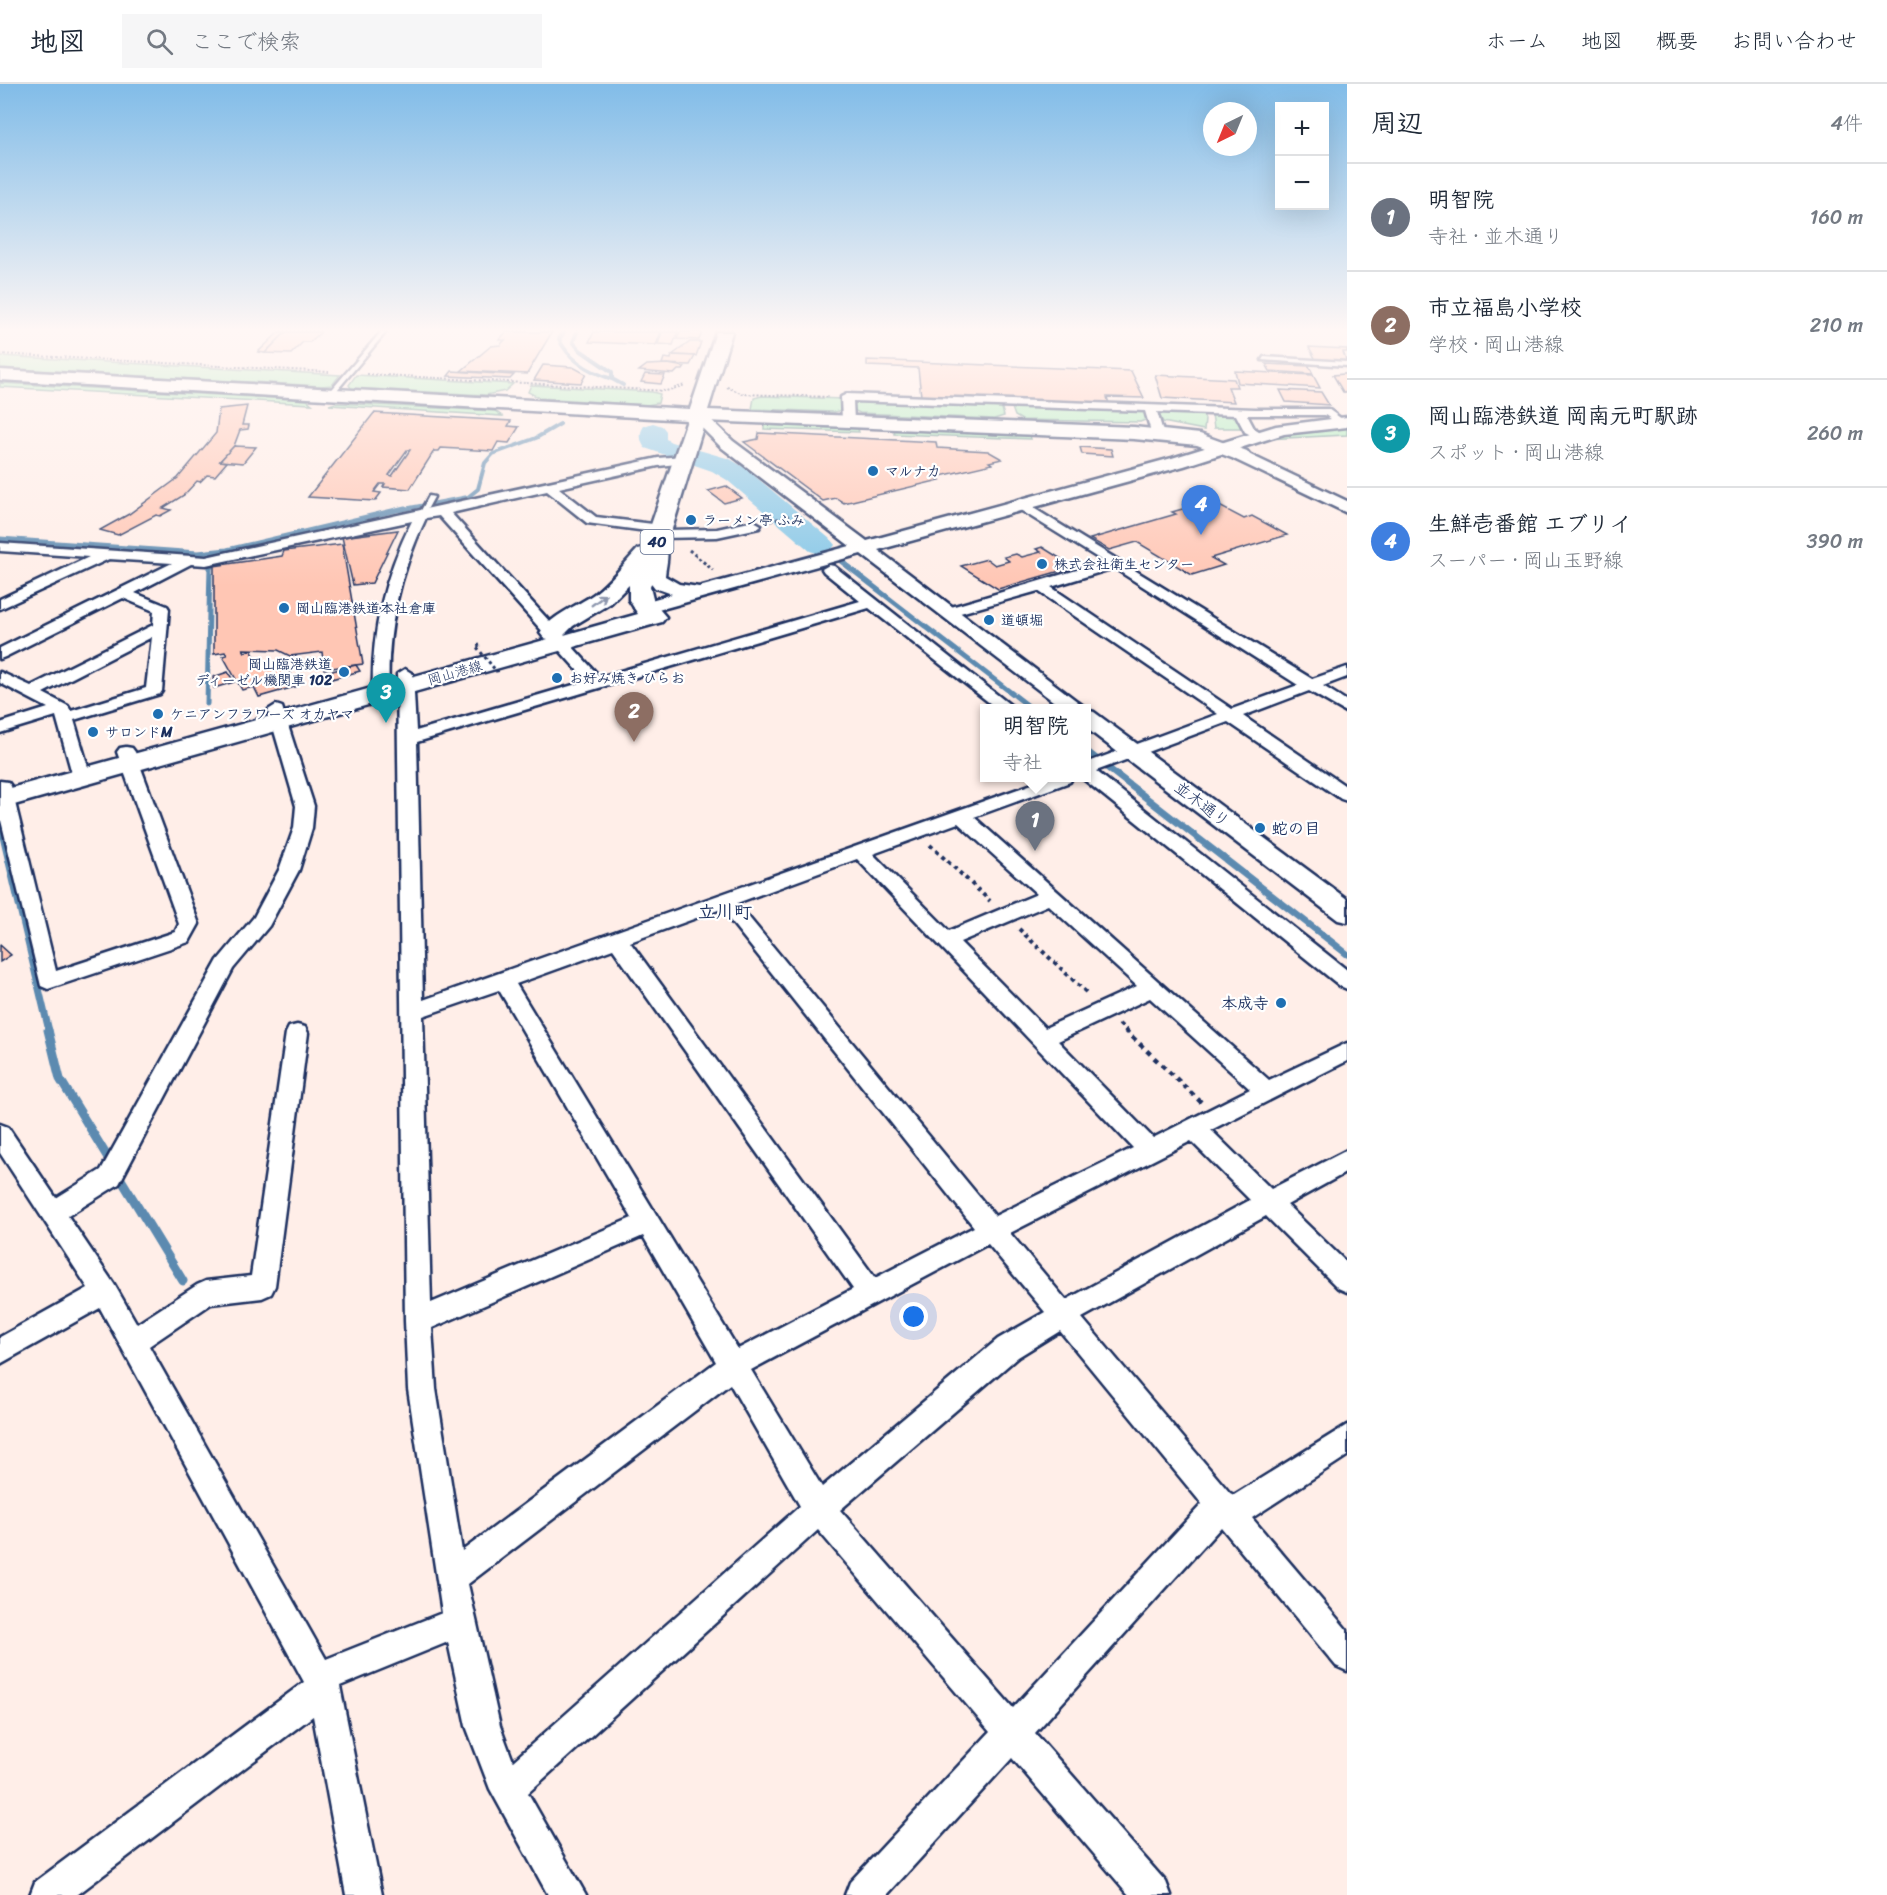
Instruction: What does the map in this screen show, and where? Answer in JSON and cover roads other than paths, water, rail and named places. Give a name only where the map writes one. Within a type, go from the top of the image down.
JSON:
[{"type":"main road","name":"40","points":[[649,613],[638,596],[639,587],[664,536],[684,454],[696,417]]},
{"type":"main road","points":[[735,417],[1134,433],[1200,440],[1232,451]]},
{"type":"main road","name":"40","points":[[556,638],[565,621],[603,598],[664,536]]},
{"type":"main road","name":"岡山港線","points":[[2,793],[649,613]]},
{"type":"street","points":[[699,417],[846,559],[872,602],[1001,704]]},
{"type":"street","points":[[848,417],[848,421]]},
{"type":"street","points":[[1009,417],[1011,428]]},
{"type":"street","points":[[1153,417],[1158,435]]},
{"type":"street","points":[[1243,417],[1250,430],[1261,436]]},
{"type":"street","points":[[649,613],[1232,451],[1261,436],[1296,426],[1343,422]]},
{"type":"street","points":[[1134,433],[1172,446],[1177,451],[1178,462]]},
{"type":"street","points":[[1028,509],[1178,462],[1285,443],[1338,440]]},
{"type":"street","points":[[1232,451],[1347,508]]},
{"type":"street","points":[[0,547],[187,561],[217,558],[550,487],[684,454]]},
{"type":"street","points":[[550,487],[592,520],[664,536],[717,533],[760,524]]},
{"type":"street","points":[[1028,509],[1347,708]]},
{"type":"street","points":[[442,511],[597,683]]},
{"type":"street","points":[[380,687],[382,625],[386,602],[404,548],[422,513]]},
{"type":"street","points":[[664,536],[660,559],[654,575],[656,580],[670,588],[699,592]]},
{"type":"street","points":[[0,561],[26,549]]},
{"type":"street","points":[[0,605],[106,555]]},
{"type":"street","points":[[649,613],[699,592],[846,559],[946,613],[1070,704]]},
{"type":"street","points":[[0,654],[187,561]]},
{"type":"street","points":[[946,613],[1114,564]]},
{"type":"street","points":[[1039,585],[1347,795]]},
{"type":"street","points":[[0,728],[154,691],[162,609],[123,593]]},
{"type":"street","points":[[408,739],[872,602]]},
{"type":"street","points":[[30,693],[160,627]]},
{"type":"street","points":[[1091,768],[1347,672]]},
{"type":"street","points":[[0,677],[63,714],[80,771]]},
{"type":"street","points":[[405,680],[408,739],[418,1321],[422,1389],[439,1508],[459,1622],[483,1726],[507,1789],[568,1895]]},
{"type":"street","points":[[53,1212],[115,1167],[225,965],[262,921],[289,870],[303,828],[305,806],[278,716]]},
{"type":"street","name":"並木通り","points":[[1091,722],[1123,755],[1347,913]]},
{"type":"street","points":[[2,793],[48,981],[182,937],[189,924],[128,757]]},
{"type":"street","points":[[1091,771],[1347,981]]},
{"type":"street","points":[[412,1011],[504,981],[1050,782]]},
{"type":"street","points":[[961,814],[1268,1091]]},
{"type":"street","points":[[860,851],[1149,1150]]},
{"type":"street","points":[[946,940],[1051,896]]},
{"type":"street","points":[[724,900],[992,1230],[1347,1654]]},
{"type":"street","points":[[617,939],[871,1293]]},
{"type":"street","points":[[504,981],[819,1509],[1153,1895]]},
{"type":"street","points":[[1042,1040],[1153,988]]},
{"type":"street","points":[[133,1342],[206,1293],[262,1286],[297,1033]]},
{"type":"street","points":[[452,1577],[732,1366],[992,1230],[1347,1052]]},
{"type":"street","points":[[1194,1128],[1347,1280]]},
{"type":"street","points":[[0,1134],[105,1292],[322,1683],[364,1895]]},
{"type":"street","points":[[507,1789],[819,1509],[1008,1348],[1347,1160]]},
{"type":"street","points":[[418,1321],[648,1222]]},
{"type":"street","points":[[0,1351],[105,1292]]},
{"type":"street","points":[[863,1895],[1212,1515],[1227,1509],[1347,1439]]},
{"type":"street","points":[[48,1895],[322,1683],[459,1622]]},
{"type":"lane","points":[[422,513],[432,497]]},
{"type":"waterway","points":[[399,510],[468,497],[478,489],[485,463],[493,454],[536,438],[560,424]]},
{"type":"waterway","points":[[653,431],[654,443],[721,465],[736,474],[820,545]]},
{"type":"waterway","points":[[0,539],[198,553],[227,550],[405,508]]},
{"type":"waterway","points":[[820,545],[1026,704]]},
{"type":"waterway","points":[[207,704],[210,566],[219,563],[216,554]]},
{"type":"waterway","points":[[1091,755],[1347,954]]},
{"type":"waterway","points":[[0,824],[49,1031]]},
{"type":"waterway","points":[[48,1030],[60,1079],[183,1281]]},
{"type":"place","name":"マルナカ","points":[[873,471]]},
{"type":"place","name":"ラーメン亭 ふみ","points":[[691,520]]},
{"type":"place","name":"生鮮壱番館 エブリイ","points":[[1201,535]]},
{"type":"place","name":"株式会社衛生センター","points":[[1042,564]]},
{"type":"place","name":"岡山臨港鉄道本社倉庫","points":[[284,608]]},
{"type":"place","name":"道頓堀","points":[[989,620]]},
{"type":"place","name":"岡山臨港鉄道 ディーゼル機関車 102","points":[[344,672]]},
{"type":"place","name":"お好み焼き ひらお","points":[[557,678]]},
{"type":"place","name":"ケニアンフラワーズ オカヤマ","points":[[158,714]]},
{"type":"place","name":"岡山臨港鉄道 岡南元町駅跡","points":[[386,723]]},
{"type":"place","name":"サロンドM","points":[[93,732]]},
{"type":"place","name":"市立福島小学校","points":[[634,742]]},
{"type":"place","name":"蛇の目","points":[[1260,828]]},
{"type":"place","name":"明智院","points":[[1035,851]]},
{"type":"place","name":"本成寺","points":[[1281,1003]]},
{"type":"district","name":"立川町","points":[[725,912]]}]
